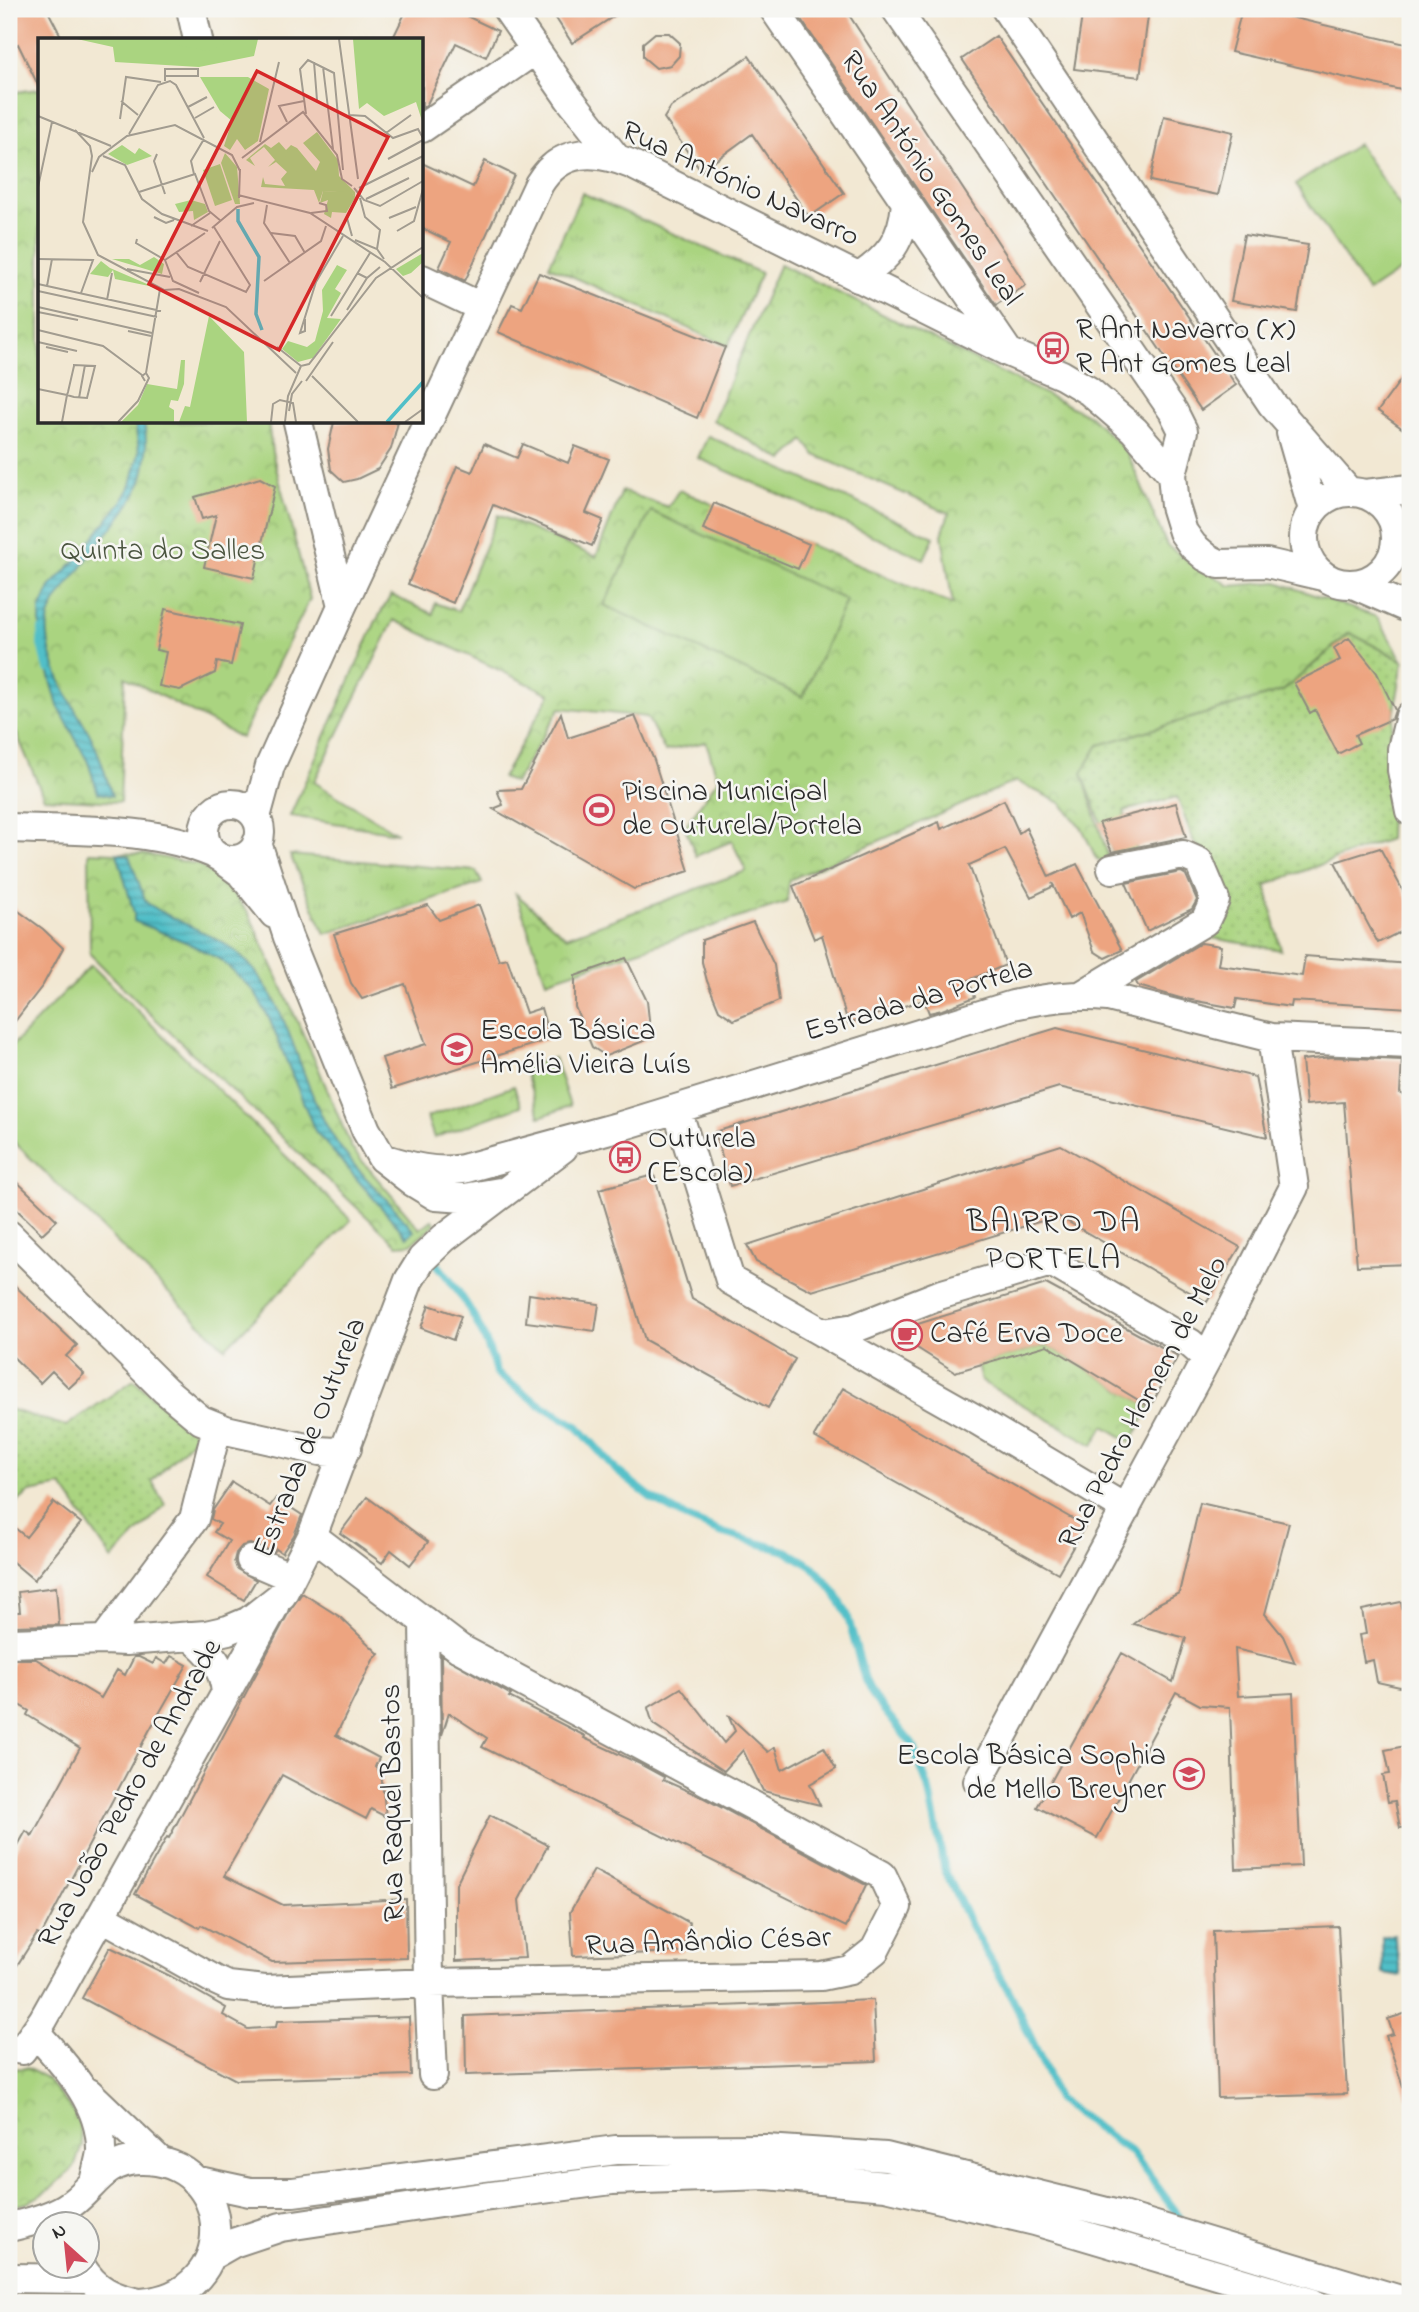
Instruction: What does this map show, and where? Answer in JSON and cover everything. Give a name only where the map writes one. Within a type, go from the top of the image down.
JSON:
[{"type":"street","points":[[191,9],[198,38]]},
{"type":"street","points":[[507,9],[616,158]]},
{"type":"street","name":"Rua António Gomes Leal","points":[[774,9],[1009,352]]},
{"type":"street","points":[[896,9],[1172,411],[1183,431],[1172,474],[1175,506],[1183,532],[1193,546],[1219,564],[1267,563],[1323,576],[1337,583],[1353,584],[1368,581],[1380,573],[1399,537]]},
{"type":"street","points":[[1006,9],[1272,404],[1288,424],[1357,493],[1377,500],[1387,510],[1399,537],[1409,608]]},
{"type":"street","points":[[424,127],[535,50]]},
{"type":"street","name":"Rua António Navarro","points":[[218,856],[209,848],[204,832],[239,820],[270,766],[481,307],[547,172],[559,162],[576,155],[598,153],[616,158],[1009,352],[1062,375],[1089,391],[1134,430],[1172,474]]},
{"type":"street","points":[[858,278],[879,263],[892,249],[901,234],[906,203]]},
{"type":"street","points":[[424,280],[481,307]]},
{"type":"street","points":[[298,424],[342,606]]},
{"type":"street","points":[[1288,424],[1313,510]]},
{"type":"street","points":[[1323,576],[1312,565],[1306,552],[1304,537],[1306,523],[1323,500],[1336,494],[1410,489]]},
{"type":"street","points":[[1267,563],[1304,537]]},
{"type":"street","points":[[1353,584],[1409,608]]},
{"type":"street","points":[[1410,716],[1402,749],[1402,770],[1410,811]]},
{"type":"street","points":[[148,835],[239,820]]},
{"type":"street","points":[[9,827],[148,835],[174,840],[218,856],[238,859],[246,856],[239,820]]},
{"type":"street","points":[[239,820],[366,1130],[382,1158],[436,1196],[465,1198],[506,1191]]},
{"type":"street","points":[[1082,995],[1205,921],[1215,900],[1199,862],[1183,855],[1112,869]]},
{"type":"street","points":[[218,856],[240,872],[256,890],[288,937]]},
{"type":"street","name":"Estrada da Portela","points":[[382,1158],[432,1171],[463,1169],[677,1109],[1013,1005],[1053,996],[1108,997],[1272,1038],[1410,1044]]},
{"type":"street","name":"Rua Pedro Homem de Melo","points":[[978,1782],[1207,1358],[1294,1187],[1272,1038]]},
{"type":"street","points":[[677,1109],[730,1280],[977,1420],[1126,1509]]},
{"type":"street","name":"Estrada de Outurela","points":[[9,1643],[126,1641],[190,1636],[228,1630],[249,1621],[287,1586],[312,1536],[409,1280],[422,1259],[444,1238],[577,1138]]},
{"type":"street","points":[[432,1171],[446,1196],[450,1214],[444,1238]]},
{"type":"street","points":[[9,1235],[165,1390],[201,1420],[217,1428],[320,1451],[335,1452],[347,1448]]},
{"type":"street","points":[[823,1333],[855,1328],[939,1295],[1051,1262],[1190,1343],[1207,1358]]},
{"type":"street","points":[[104,1640],[194,1519],[217,1428]]},
{"type":"street","name":"Rua Amândio César","points":[[101,1916],[228,1986],[265,1990],[429,1983],[821,1976],[850,1970],[875,1950],[897,1907],[882,1875],[459,1648],[312,1536]]},
{"type":"street","points":[[251,1560],[287,1586]]},
{"type":"street","name":"Rua João Pedro de Andrade","points":[[9,2048],[22,2050],[35,2032],[287,1586]]},
{"type":"street","name":"Rua Raquel Bastos","points":[[424,1621],[429,1983],[433,2075]]},
{"type":"street","points":[[190,1636],[215,1658],[225,1679],[226,1693]]},
{"type":"street","points":[[35,2032],[75,2079],[160,2161]]},
{"type":"street","points":[[75,2079],[88,2101],[99,2134],[101,2152],[76,2210]]},
{"type":"street","points":[[194,2180],[250,2192],[293,2192],[616,2150],[766,2149],[886,2157],[1119,2215],[1410,2303]]},
{"type":"street","points":[[9,2227],[36,2221],[66,2208],[89,2185],[115,2165],[137,2160],[160,2161],[178,2168],[194,2180],[205,2193],[214,2215],[215,2239],[212,2255],[191,2293],[159,2302],[131,2302],[98,2288],[91,2280]]},
{"type":"street","points":[[212,2255],[233,2243],[281,2227],[460,2200],[612,2180],[767,2175],[899,2189],[1035,2221],[1312,2303]]},
{"type":"street","points":[[9,2278],[32,2276]]},
{"type":"green space","name":"Quinta do Salles","points":[[38,89],[38,424],[268,424],[272,452],[310,599],[241,738],[125,677],[120,802],[44,798],[9,716],[9,93]]},
{"type":"green space","points":[[1358,144],[1410,221],[1410,264],[1368,292],[1296,184]]},
{"type":"green space","points":[[582,193],[761,273],[728,346],[549,266]]},
{"type":"green space","points":[[780,264],[1090,416],[1126,450],[1167,546],[1230,586],[1277,582],[1377,617],[1403,661],[1349,633],[1283,691],[1099,745],[1082,773],[1112,869],[1096,858],[1083,830],[1061,803],[1016,781],[789,880],[787,902],[546,981],[516,894],[566,937],[746,871],[732,841],[696,856],[685,827],[718,779],[706,742],[665,751],[647,717],[560,708],[515,783],[502,778],[550,694],[394,620],[314,782],[397,833],[290,816],[375,623],[391,595],[433,614],[435,603],[458,611],[498,515],[596,557],[622,491],[668,507],[679,490],[953,605],[942,535],[949,513],[815,455],[804,440],[783,460],[713,420]]},
{"type":"green space","points":[[708,436],[934,537],[924,559],[698,458]]},
{"type":"green space","points":[[651,511],[846,600],[803,697],[604,605]]},
{"type":"green space","points":[[1350,633],[1403,661],[1391,734],[1389,839],[1266,885],[1281,950],[1206,937],[1228,897],[1206,856],[1194,842],[1177,797],[1124,811],[1138,854],[1116,862],[1082,773],[1099,745],[1283,691]]},
{"type":"green space","points":[[89,852],[144,854],[197,864],[215,875],[232,892],[249,914],[352,1149],[420,1229],[432,1220],[435,1224],[411,1244],[397,1245],[90,954]]},
{"type":"green space","points":[[290,855],[476,871],[482,883],[325,934]]},
{"type":"green space","points":[[91,965],[351,1220],[225,1348],[9,1137],[9,1049]]},
{"type":"green space","points":[[554,1058],[570,1106],[540,1117],[524,1068]]},
{"type":"green space","points":[[514,1086],[521,1106],[434,1138],[427,1117]]},
{"type":"green space","points":[[1047,1345],[1150,1407],[1131,1442],[1104,1426],[1093,1445],[981,1381],[977,1365]]},
{"type":"green space","points":[[134,1380],[197,1435],[152,1481],[165,1505],[112,1559],[62,1486],[30,1492],[9,1509],[9,1409],[66,1426]]},
{"type":"green space","points":[[26,2068],[45,2077],[78,2117],[82,2145],[74,2167],[52,2188],[27,2203],[9,2207],[9,2069]]},
{"type":"water","points":[[135,424],[144,424],[146,460],[137,490],[121,517],[58,598],[48,622],[53,663],[94,743],[112,796],[98,793],[88,762],[58,706],[46,662],[40,610],[50,587],[74,562],[123,500],[131,485],[139,452]]},
{"type":"water","points":[[117,853],[129,856],[146,902],[223,943],[247,962],[262,980],[284,1020],[328,1128],[346,1156],[414,1231],[407,1237],[315,1131],[269,1018],[254,991],[221,960],[134,921]]},
{"type":"water","points":[[1394,1934],[1401,1976],[1383,1973],[1382,1937]]},
{"type":"building","points":[[9,9],[47,9],[62,38],[38,38],[38,85],[18,44],[9,49]]},
{"type":"building","points":[[407,9],[452,9],[498,31],[486,57],[456,43],[424,106],[424,38],[393,38]]},
{"type":"building","points":[[550,9],[625,9],[572,43]]},
{"type":"building","points":[[794,9],[845,9],[1026,285],[996,305]]},
{"type":"building","points":[[1083,9],[1149,9],[1140,77],[1074,69]]},
{"type":"building","points":[[1242,9],[1256,9],[1410,45],[1410,92],[1231,52]]},
{"type":"building","points":[[655,33],[669,33],[680,43],[679,56],[671,65],[656,68],[643,57],[643,43]]},
{"type":"building","points":[[996,36],[1236,385],[1201,410],[962,59]]},
{"type":"building","points":[[749,56],[844,193],[809,217],[752,134],[701,171],[664,118],[671,107]]},
{"type":"building","points":[[1164,116],[1233,132],[1218,195],[1150,181]]},
{"type":"building","points":[[485,161],[514,175],[465,281],[439,268],[451,242],[424,229],[424,164],[473,187]]},
{"type":"building","points":[[1244,235],[1308,245],[1297,312],[1231,301]]},
{"type":"building","points":[[539,273],[725,347],[697,418],[498,332],[512,304],[522,308]]},
{"type":"building","points":[[1410,367],[1410,434],[1378,411]]},
{"type":"building","points":[[334,424],[397,424],[391,449],[378,469],[357,479],[344,482],[331,470],[328,449]]},
{"type":"building","points":[[484,444],[517,458],[523,444],[568,463],[575,446],[609,459],[586,513],[603,520],[592,546],[493,505],[453,603],[408,584],[457,466],[472,472]]},
{"type":"building","points":[[260,478],[275,486],[254,578],[204,567],[216,515],[202,519],[195,497]]},
{"type":"building","points":[[714,503],[809,544],[798,569],[703,529]]},
{"type":"building","points":[[165,609],[240,625],[231,665],[217,662],[215,673],[180,690],[159,686],[166,652],[156,650]]},
{"type":"building","points":[[1349,638],[1377,673],[1395,710],[1392,719],[1355,735],[1359,743],[1338,754],[1315,710],[1310,713],[1294,683],[1340,660],[1334,648]]},
{"type":"building","name":"Piscina Municipal de Outurela/Portela","points":[[561,713],[568,738],[635,716],[654,760],[689,871],[634,889],[493,809],[503,805],[497,790],[521,789]]},
{"type":"building","points":[[1004,800],[1019,833],[1026,828],[1049,877],[1077,864],[1122,950],[1105,958],[1094,951],[1080,913],[1069,919],[1054,886],[1031,897],[1005,849],[969,865],[1006,965],[969,980],[975,997],[942,1010],[929,1013],[924,1000],[848,1023],[822,935],[814,939],[793,886],[939,822],[941,829]]},
{"type":"building","points":[[1176,803],[1186,837],[1112,852],[1099,823]]},
{"type":"building","points":[[1380,848],[1410,904],[1410,927],[1378,943],[1335,862]]},
{"type":"building","points":[[1181,872],[1186,875],[1197,900],[1192,909],[1147,931],[1126,883]]},
{"type":"building","points":[[9,904],[63,948],[43,985],[9,1029]]},
{"type":"building","points":[[428,905],[439,920],[479,905],[499,960],[507,958],[526,1013],[541,1008],[550,1039],[392,1089],[382,1058],[426,1044],[405,984],[362,999],[351,983],[334,934]]},
{"type":"building","points":[[753,922],[774,965],[779,1001],[734,1020],[719,1010],[707,981],[702,962],[702,940]]},
{"type":"building","points":[[1201,943],[1221,946],[1218,965],[1302,976],[1305,956],[1410,964],[1410,1008],[1292,1001],[1291,1007],[1237,999],[1235,1008],[1180,998],[1138,986],[1136,982]]},
{"type":"building","points":[[626,958],[647,1001],[651,1038],[606,1056],[592,1047],[575,1007],[575,976]]},
{"type":"building","points":[[1057,1028],[1255,1077],[1267,1137],[1059,1087],[730,1186],[715,1132]]},
{"type":"building","points":[[1332,1057],[1402,1060],[1400,1093],[1404,1095],[1410,1158],[1410,1264],[1357,1266],[1344,1102],[1306,1105],[1302,1060]]},
{"type":"building","points":[[1061,1145],[1240,1247],[1207,1302],[1058,1216],[812,1291],[756,1262],[747,1245]]},
{"type":"building","points":[[9,1174],[57,1220],[42,1234],[9,1202]]},
{"type":"building","points":[[654,1175],[692,1299],[795,1359],[768,1408],[645,1340],[599,1189]]},
{"type":"building","points":[[9,1280],[77,1345],[66,1356],[84,1374],[69,1388],[52,1371],[40,1383],[9,1353]]},
{"type":"building","points":[[1046,1284],[1178,1356],[1150,1407],[1047,1345],[955,1372],[892,1332]]},
{"type":"building","points":[[529,1294],[599,1304],[595,1331],[526,1322]]},
{"type":"building","points":[[429,1305],[461,1316],[453,1340],[421,1328]]},
{"type":"building","points":[[843,1388],[1085,1526],[1058,1573],[814,1437]]},
{"type":"building","points":[[232,1482],[270,1506],[276,1498],[302,1515],[294,1535],[282,1553],[276,1549],[274,1552],[250,1544],[242,1546],[236,1553],[234,1561],[237,1569],[256,1580],[244,1600],[207,1577],[229,1541],[214,1532],[220,1524],[211,1519],[213,1510]]},
{"type":"building","points":[[367,1497],[428,1542],[410,1565],[391,1550],[382,1563],[340,1533]]},
{"type":"building","points":[[54,1502],[81,1523],[34,1580],[9,1559],[9,1523],[26,1537]]},
{"type":"building","points":[[1200,1503],[1289,1523],[1265,1614],[1283,1636],[1295,1663],[1235,1649],[1238,1696],[1293,1693],[1301,1866],[1236,1869],[1230,1707],[1200,1705],[1176,1692],[1097,1838],[1037,1807],[1122,1653],[1173,1682],[1186,1638],[1133,1624],[1159,1603],[1179,1593]]},
{"type":"building","points":[[56,1587],[59,1625],[9,1626],[9,1612],[20,1612],[18,1592]]},
{"type":"building","points":[[302,1593],[340,1617],[379,1654],[373,1660],[336,1735],[379,1758],[375,1767],[381,1773],[386,1817],[371,1809],[366,1819],[282,1775],[224,1876],[283,1905],[406,1899],[407,1958],[272,1962],[135,1894],[167,1837],[169,1838],[290,1610]]},
{"type":"building","points":[[1401,1602],[1410,1652],[1410,1685],[1400,1687],[1377,1682],[1373,1660],[1364,1662],[1359,1635],[1366,1634],[1362,1610]]},
{"type":"building","points":[[441,1655],[511,1695],[509,1697],[585,1736],[584,1738],[640,1764],[664,1777],[663,1780],[704,1798],[866,1885],[846,1927],[482,1747],[487,1738],[449,1713],[442,1735]]},
{"type":"building","points":[[171,1656],[187,1665],[149,1731],[41,1936],[37,1934],[9,1978],[9,1861],[26,1831],[32,1836],[80,1748],[27,1715],[29,1711],[9,1699],[9,1668],[14,1659],[36,1659],[101,1698],[117,1670],[125,1675],[134,1657],[153,1664],[156,1658],[166,1664]]},
{"type":"building","points":[[681,1688],[724,1743],[735,1731],[728,1715],[768,1752],[775,1747],[782,1770],[824,1747],[836,1769],[810,1784],[820,1805],[763,1791],[743,1750],[724,1771],[653,1724],[648,1708]]},
{"type":"building","points":[[1410,1745],[1410,1827],[1400,1828],[1395,1801],[1388,1802],[1383,1775],[1390,1774],[1385,1750]]},
{"type":"building","points":[[490,1815],[548,1845],[519,1900],[525,1958],[456,1961],[456,1884]]},
{"type":"building","points":[[594,1870],[690,1923],[683,1952],[573,1956],[570,1912]]},
{"type":"building","points":[[1338,1926],[1347,2094],[1218,2098],[1213,1931]]},
{"type":"building","points":[[110,1947],[170,1976],[226,2008],[223,2015],[248,2029],[276,2027],[277,2021],[409,2017],[411,2075],[236,2080],[82,1998]]},
{"type":"building","points":[[873,2000],[876,2061],[466,2075],[465,2016]]},
{"type":"building","points":[[1410,2012],[1410,2097],[1407,2098],[1386,2036],[1393,2034],[1388,2019]]},
{"type":"waterway","points":[[42,630],[41,645],[48,669]]},
{"type":"waterway","points":[[437,1264],[473,1315],[487,1343],[496,1373],[539,1404],[577,1426],[617,1471],[653,1499],[689,1519],[723,1533],[786,1551],[812,1566],[834,1591],[847,1614],[865,1680],[874,1698],[912,1744],[928,1786],[945,1871],[972,1927],[1010,1993],[1057,2099],[1132,2153],[1179,2216]]},
{"type":"waterway","points":[[1239,2297],[1244,2303]]},
{"type":"place","name":"R Ant Navarro (X) R Ant Gomes Leal","points":[[1053,348]]},
{"type":"place","name":"Piscina Municipal de Outurela/Portela","points":[[599,810]]},
{"type":"place","name":"Escola Básica Amélia Vieira Luís","points":[[457,1049]]},
{"type":"place","name":"Outurela (Escola)","points":[[625,1157]]},
{"type":"place","name":"Café Erva Doce","points":[[907,1335]]},
{"type":"place","name":"Escola Básica Sophia de Mello Breyner","points":[[1189,1774]]},
{"type":"district","name":"BAIRRO DA PORTELA","points":[[1054,1242]]}]
